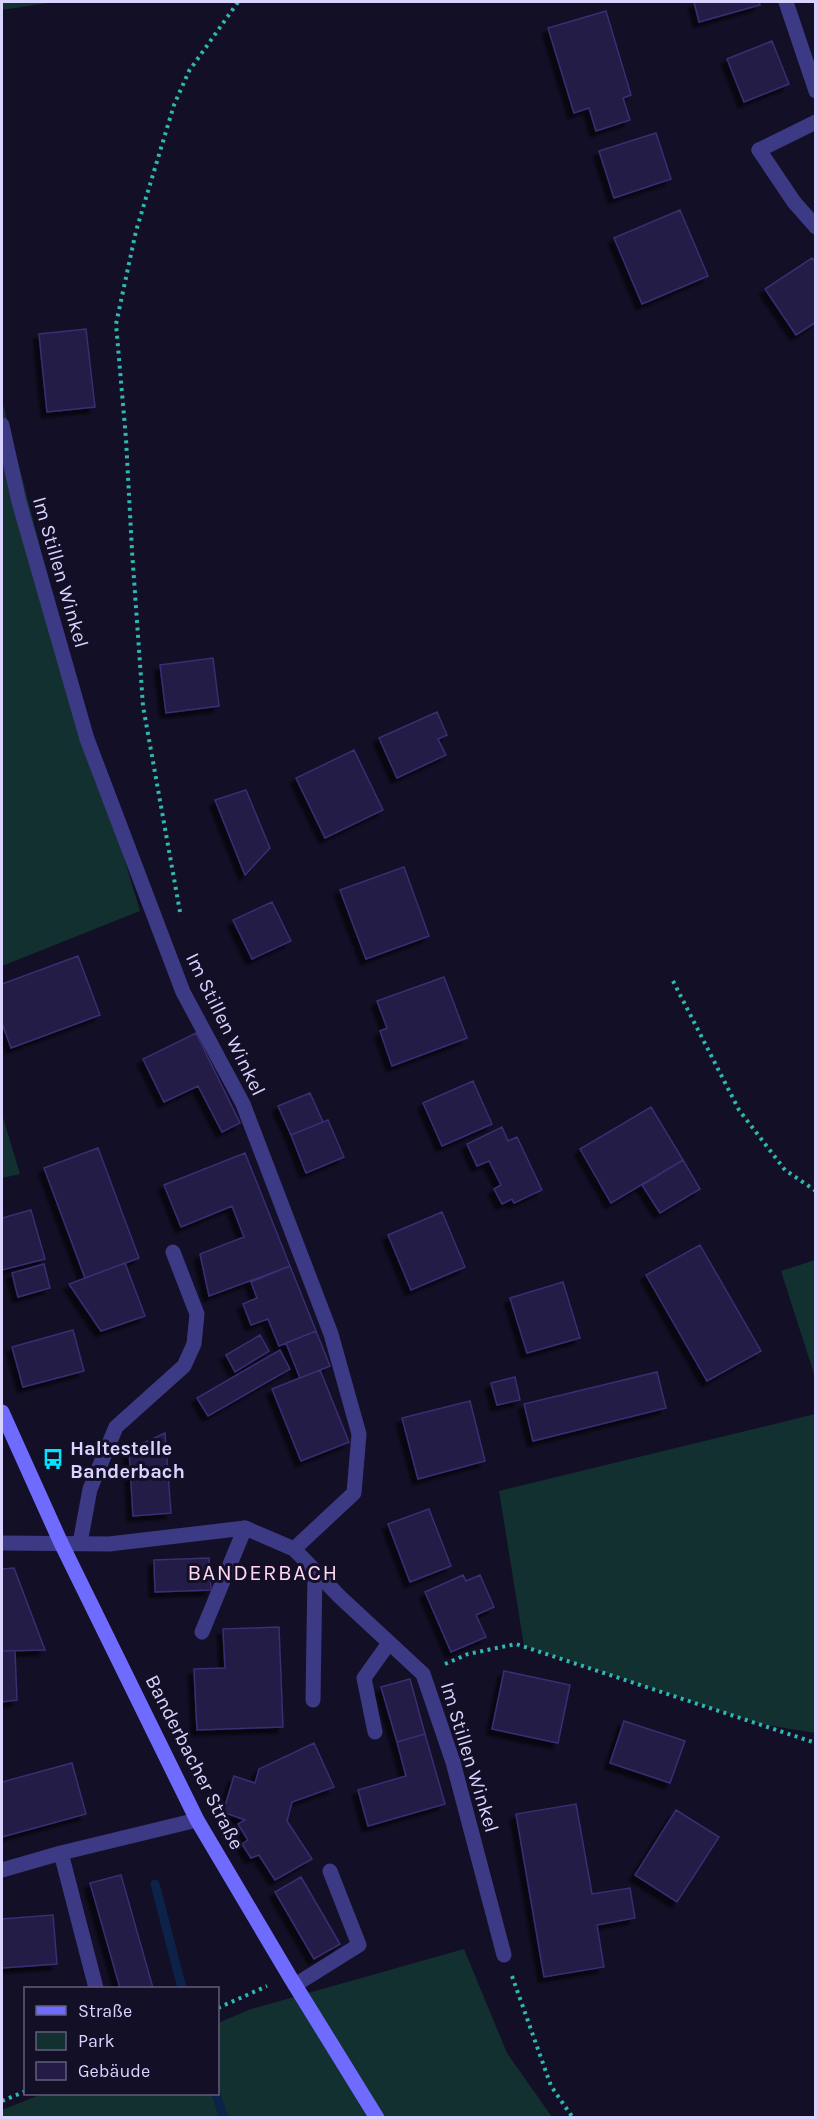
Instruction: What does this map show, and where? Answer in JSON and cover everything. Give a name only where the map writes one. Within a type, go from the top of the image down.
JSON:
[{"type":"street","points":[[786,2],[816,91]]},
{"type":"street","points":[[816,122],[759,150],[794,202],[816,227]]},
{"type":"street","name":"Im Stillen Winkel","points":[[2,425],[19,502],[87,739],[183,992],[243,1104],[331,1334],[359,1434],[354,1493],[294,1549]]},
{"type":"street","points":[[80,1543],[90,1489],[116,1427],[184,1366],[194,1344],[197,1314],[173,1252]]},
{"type":"street","name":"Banderbacher Straße","points":[[2,1412],[61,1543],[197,1820],[377,2118]]},
{"type":"street","points":[[202,1632],[245,1528]]},
{"type":"street","name":"Im Stillen Winkel","points":[[2,1543],[109,1544],[245,1528],[294,1549],[423,1674],[453,1762],[504,1955]]},
{"type":"street","points":[[313,1700],[315,1571]]},
{"type":"street","points":[[375,1732],[364,1678],[389,1643]]},
{"type":"street","points":[[2,1870],[61,1853],[197,1820]]},
{"type":"street","points":[[61,1853],[95,1987]]},
{"type":"street","points":[[293,1981],[358,1945],[330,1872]]},
{"type":"path","points":[[180,917],[143,706],[126,439],[116,324],[136,231],[174,105],[189,71],[238,2]]},
{"type":"path","points":[[673,981],[739,1110],[785,1170],[816,1191]]},
{"type":"path","points":[[423,1674],[468,1654],[516,1644],[816,1743]]},
{"type":"path","points":[[504,1955],[551,2086],[573,2118]]},
{"type":"path","points":[[219,2008],[293,1981]]},
{"type":"path","points":[[2,2101],[24,2092]]},
{"type":"green space","points":[[2,2],[54,2],[2,10]]},
{"type":"green space","points":[[2,400],[97,767],[140,911],[2,966]]},
{"type":"green space","points":[[2,1114],[20,1174],[2,1178]]},
{"type":"green space","points":[[816,1260],[815,1377],[781,1271]]},
{"type":"green space","points":[[815,1414],[815,1733],[760,1724],[524,1646],[499,1491]]},
{"type":"green space","points":[[464,1949],[507,2053],[552,2117],[2,2118],[2,2110],[40,2095],[219,2095],[219,2023],[251,2009]]},
{"type":"building","points":[[694,2],[759,2],[760,5],[699,22]]},
{"type":"building","points":[[606,11],[631,95],[623,98],[630,120],[596,131],[589,108],[574,113],[548,28]]},
{"type":"building","points":[[772,41],[789,84],[744,102],[727,59]]},
{"type":"building","points":[[656,133],[671,179],[614,198],[599,151]]},
{"type":"building","points":[[680,210],[708,276],[642,304],[614,238]]},
{"type":"building","points":[[812,258],[816,263],[816,322],[796,335],[765,289]]},
{"type":"building","points":[[86,329],[95,407],[47,412],[39,334]]},
{"type":"building","points":[[213,658],[219,706],[166,713],[160,665]]},
{"type":"building","points":[[437,712],[447,735],[438,739],[446,755],[397,778],[379,738]]},
{"type":"building","points":[[354,750],[383,810],[325,838],[296,778]]},
{"type":"building","points":[[246,790],[270,848],[245,875],[215,800]]},
{"type":"building","points":[[404,867],[429,936],[366,959],[340,890]]},
{"type":"building","points":[[272,902],[291,941],[252,959],[233,920]]},
{"type":"building","points":[[78,956],[100,1015],[11,1048],[2,1023],[2,984]]},
{"type":"building","points":[[444,977],[467,1038],[392,1066],[380,1031],[387,1028],[377,1001]]},
{"type":"building","points":[[196,1033],[240,1123],[222,1132],[198,1086],[164,1102],[143,1059]]},
{"type":"building","points":[[473,1081],[492,1124],[442,1146],[423,1103]]},
{"type":"building","points":[[310,1093],[323,1122],[291,1135],[278,1106]]},
{"type":"building","points":[[651,1107],[683,1160],[611,1203],[580,1149]]},
{"type":"building","points":[[328,1120],[344,1157],[306,1173],[291,1135]]},
{"type":"building","points":[[502,1127],[508,1141],[517,1137],[542,1190],[514,1203],[512,1199],[502,1204],[494,1189],[501,1185],[489,1161],[477,1166],[467,1144]]},
{"type":"building","points":[[98,1148],[139,1258],[85,1278],[44,1168]]},
{"type":"building","points":[[245,1153],[290,1266],[209,1296],[200,1254],[244,1237],[232,1206],[181,1227],[164,1185]]},
{"type":"building","points":[[683,1160],[700,1189],[660,1213],[642,1185]]},
{"type":"building","points":[[31,1210],[45,1259],[2,1270],[2,1218]]},
{"type":"building","points":[[442,1212],[465,1267],[411,1290],[388,1235]]},
{"type":"building","points":[[700,1245],[761,1351],[707,1381],[646,1275]]},
{"type":"building","points":[[125,1263],[145,1316],[101,1331],[69,1284]]},
{"type":"building","points":[[44,1264],[50,1288],[18,1297],[12,1273]]},
{"type":"building","points":[[290,1266],[316,1331],[279,1346],[268,1319],[251,1325],[243,1304],[257,1298],[251,1282]]},
{"type":"building","points":[[563,1282],[580,1338],[527,1353],[510,1298]]},
{"type":"building","points":[[73,1330],[84,1371],[23,1387],[12,1347]]},
{"type":"building","points":[[316,1331],[330,1366],[300,1378],[286,1343]]},
{"type":"building","points":[[260,1335],[269,1351],[235,1372],[226,1355]]},
{"type":"building","points":[[280,1350],[290,1369],[208,1416],[197,1398]]},
{"type":"building","points":[[320,1370],[349,1442],[301,1461],[272,1389]]},
{"type":"building","points":[[657,1372],[666,1408],[533,1441],[524,1404]]},
{"type":"building","points":[[515,1377],[520,1400],[497,1405],[491,1383]]},
{"type":"building","points":[[470,1401],[485,1461],[418,1479],[402,1418]]},
{"type":"building","points":[[165,1433],[171,1513],[133,1516],[129,1450]]},
{"type":"building","points":[[429,1509],[451,1566],[410,1582],[388,1524]]},
{"type":"building","points":[[209,1558],[211,1590],[155,1592],[154,1560]]},
{"type":"building","points":[[14,1568],[45,1650],[2,1651],[2,1569]]},
{"type":"building","points":[[463,1575],[466,1581],[480,1575],[494,1607],[476,1615],[486,1637],[451,1652],[425,1592]]},
{"type":"building","points":[[279,1627],[283,1727],[197,1730],[194,1669],[225,1668],[223,1629]]},
{"type":"building","points":[[2,1651],[15,1651],[17,1700],[2,1702]]},
{"type":"building","points":[[504,1671],[570,1685],[558,1743],[492,1729]]},
{"type":"building","points":[[410,1679],[425,1734],[397,1742],[381,1687]]},
{"type":"building","points":[[624,1721],[685,1741],[670,1783],[610,1763]]},
{"type":"building","points":[[425,1734],[445,1804],[368,1826],[358,1790],[406,1776],[397,1742]]},
{"type":"building","points":[[314,1743],[334,1787],[292,1802],[287,1821],[312,1859],[275,1880],[259,1855],[251,1858],[242,1844],[248,1840],[238,1824],[245,1820],[223,1812],[234,1776],[255,1783],[259,1769]]},
{"type":"building","points":[[72,1763],[86,1814],[2,1837],[2,1782]]},
{"type":"building","points":[[576,1804],[592,1894],[630,1888],[635,1918],[597,1925],[604,1967],[544,1977],[516,1814]]},
{"type":"building","points":[[676,1810],[719,1837],[677,1902],[635,1875]]},
{"type":"building","points":[[121,1875],[153,1987],[120,1987],[90,1883]]},
{"type":"building","points":[[301,1877],[340,1944],[314,1959],[275,1892]]},
{"type":"building","points":[[53,1915],[57,1964],[2,1968],[2,1919]]},
{"type":"waterway","name":"BANDERBACH","points":[[155,1884],[182,1987]]},
{"type":"waterway","name":"BANDERBACH","points":[[216,2095],[224,2118]]},
{"type":"place","name":"Haltestelle Banderbach","points":[[53,1459]]},
{"type":"district","name":"BANDERBACH","points":[[263,1572]]}]
